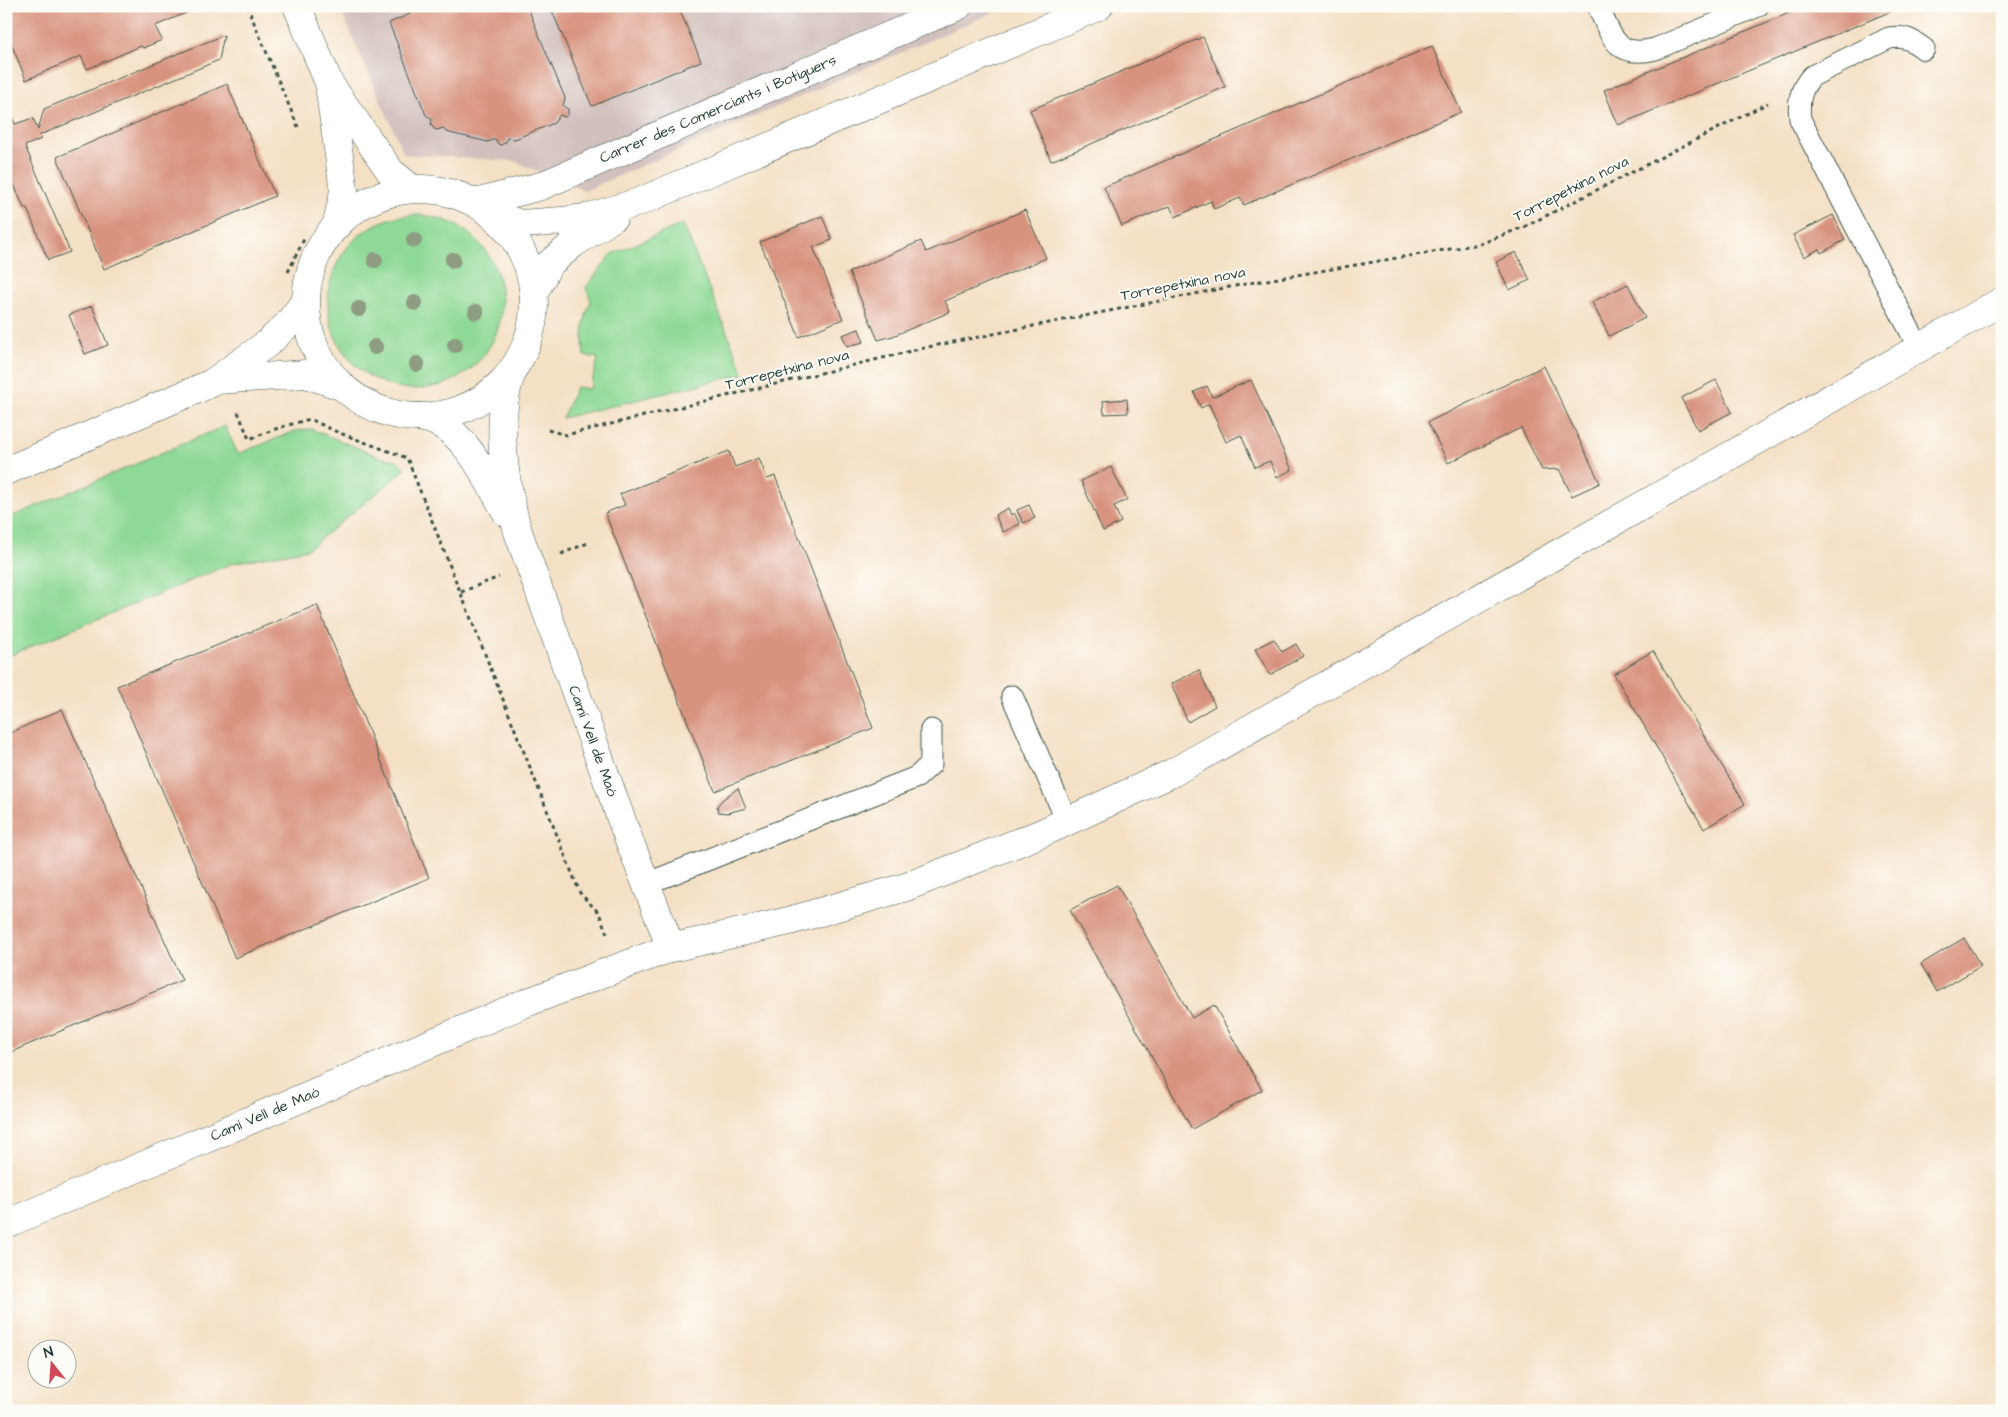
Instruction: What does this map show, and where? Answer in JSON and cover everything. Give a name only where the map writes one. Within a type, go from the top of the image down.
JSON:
[{"type":"street","points":[[297,6],[329,83],[390,171],[412,189]]},
{"type":"street","name":"Carrer des Comerciants i Botiguers","points":[[484,209],[958,6]]},
{"type":"street","points":[[484,209],[509,230],[521,248],[530,269],[535,291],[533,325],[528,341],[512,371],[497,387],[480,400],[454,412],[440,415],[418,417],[397,415],[377,409],[358,399],[341,386],[325,368],[314,347],[308,325],[305,302],[309,274],[320,247],[337,224],[353,210],[371,199],[391,192],[412,189],[434,189],[455,194],[484,209],[521,224],[590,218],[639,202],[1099,6]]},
{"type":"street","points":[[329,83],[344,191],[337,224]]},
{"type":"street","points":[[535,291],[549,264],[580,239],[639,202]]},
{"type":"street","name":"Camí Vell de Maó","points":[[6,1224],[523,1004],[671,948],[789,921],[906,886],[1067,821],[1172,773],[2002,301]]},
{"type":"street","points":[[6,471],[220,380],[268,343],[287,325],[305,302]]},
{"type":"street","name":"Camí Vell de Maó","points":[[512,371],[505,392],[502,417],[508,492],[518,532],[671,948]]},
{"type":"street","points":[[220,380],[281,374],[306,374],[341,386]]},
{"type":"street","name":"Camí Vell de Maó","points":[[418,417],[434,421],[452,432],[473,455],[518,532]]},
{"type":"lane","points":[[1598,6],[1612,40],[1626,50],[1644,52],[1758,6]]},
{"type":"lane","points":[[1919,348],[1800,119],[1800,97],[1804,84],[1812,76],[1889,38],[1900,36],[1911,39],[1924,49]]},
{"type":"lane","points":[[1012,696],[1067,821]]},
{"type":"lane","points":[[646,884],[917,777],[931,764],[931,730]]},
{"type":"path","points":[[248,6],[299,129]]},
{"type":"path","name":"Torrepetxina nova","points":[[548,430],[566,436],[928,347],[1254,282],[1480,244],[1526,226],[1774,100],[1786,95],[1800,97]]},
{"type":"path","points":[[286,276],[306,234]]},
{"type":"path","points":[[220,380],[249,439],[278,428],[310,420],[354,439],[407,458],[580,893],[599,913],[620,967]]},
{"type":"shaded area","points":[[339,6],[1008,6],[584,191],[514,161],[404,154]]},
{"type":"green space","points":[[415,215],[432,217],[456,225],[482,247],[492,261],[498,277],[502,302],[500,319],[492,343],[470,369],[456,379],[440,385],[415,389],[398,387],[374,379],[348,357],[338,343],[332,327],[328,302],[330,285],[338,261],[360,235],[374,225],[390,219]]},
{"type":"green space","points":[[683,224],[744,374],[562,418],[576,387],[590,389],[598,358],[584,356],[584,328],[586,314],[591,301],[586,287],[612,254]]},
{"type":"green space","points":[[225,426],[238,454],[295,431],[311,429],[383,458],[397,460],[406,469],[308,549],[233,563],[6,657],[6,519]]},
{"type":"building","points":[[6,6],[191,6],[193,10],[155,26],[162,40],[143,48],[141,46],[87,69],[81,56],[26,80],[6,31]]},
{"type":"building","points":[[428,6],[527,6],[565,98],[563,106],[568,109],[568,115],[565,117],[560,115],[554,123],[515,139],[507,138],[506,142],[501,145],[495,139],[488,142],[446,132],[443,128],[434,129],[431,124],[432,119],[426,115],[389,23]]},
{"type":"building","points":[[550,6],[678,6],[701,61],[592,106]]},
{"type":"building","points":[[1806,6],[1904,6],[1618,125],[1604,90]]},
{"type":"building","points":[[224,35],[219,60],[40,135],[41,139],[25,146],[70,252],[48,260],[27,208],[24,208],[6,166],[6,103],[15,124],[33,118],[38,130],[44,109]]},
{"type":"building","points":[[1203,37],[1225,87],[1051,161],[1030,110]]},
{"type":"building","points":[[1432,46],[1461,112],[1244,205],[1240,198],[1214,209],[1211,201],[1175,217],[1170,206],[1122,226],[1104,187]]},
{"type":"building","points":[[227,84],[275,196],[104,269],[57,157]]},
{"type":"building","points":[[1025,210],[1046,258],[945,301],[950,312],[893,336],[878,340],[849,272],[921,241],[926,252]]},
{"type":"building","points":[[1833,215],[1845,240],[1821,253],[1819,249],[1804,257],[1793,235]]},
{"type":"building","points":[[822,216],[832,240],[813,247],[843,319],[799,337],[760,242]]},
{"type":"building","points":[[1516,252],[1530,280],[1509,290],[1496,262]]},
{"type":"building","points":[[1628,284],[1645,318],[1609,336],[1592,302]]},
{"type":"building","points":[[92,306],[108,345],[85,354],[69,315]]},
{"type":"building","points":[[859,329],[864,342],[847,346],[842,335]]},
{"type":"building","points":[[1544,366],[1600,483],[1572,496],[1559,469],[1542,470],[1521,428],[1448,463],[1428,422]]},
{"type":"building","points":[[1251,380],[1292,470],[1277,477],[1270,461],[1255,467],[1241,435],[1226,442],[1209,404],[1201,408],[1194,392],[1207,386],[1212,397]]},
{"type":"building","points":[[1716,380],[1732,412],[1698,430],[1681,398]]},
{"type":"building","points":[[1127,399],[1128,413],[1104,414],[1103,401]]},
{"type":"building","points":[[729,451],[735,467],[759,458],[767,479],[775,476],[873,728],[715,791],[605,513],[625,505],[620,494]]},
{"type":"building","points":[[1111,467],[1127,500],[1114,506],[1121,522],[1103,531],[1081,481]]},
{"type":"building","points":[[1029,505],[1035,518],[1023,523],[1017,510]]},
{"type":"building","points":[[1008,508],[1011,515],[1014,513],[1020,524],[1003,532],[995,515]]},
{"type":"building","points":[[317,605],[429,878],[235,958],[117,686]]},
{"type":"building","points":[[1274,639],[1282,652],[1296,644],[1303,656],[1270,675],[1255,649]]},
{"type":"building","points":[[1653,651],[1745,804],[1704,829],[1614,674]]},
{"type":"building","points":[[1199,670],[1215,706],[1188,722],[1171,684]]},
{"type":"building","points":[[62,709],[182,980],[6,1054],[6,735]]},
{"type":"building","points":[[738,788],[746,808],[727,813],[718,812],[717,806],[722,800]]},
{"type":"building","points":[[1117,885],[1192,1018],[1214,1005],[1262,1090],[1192,1129],[1070,910]]},
{"type":"building","points":[[1964,938],[1981,966],[1937,992],[1921,964]]}]
